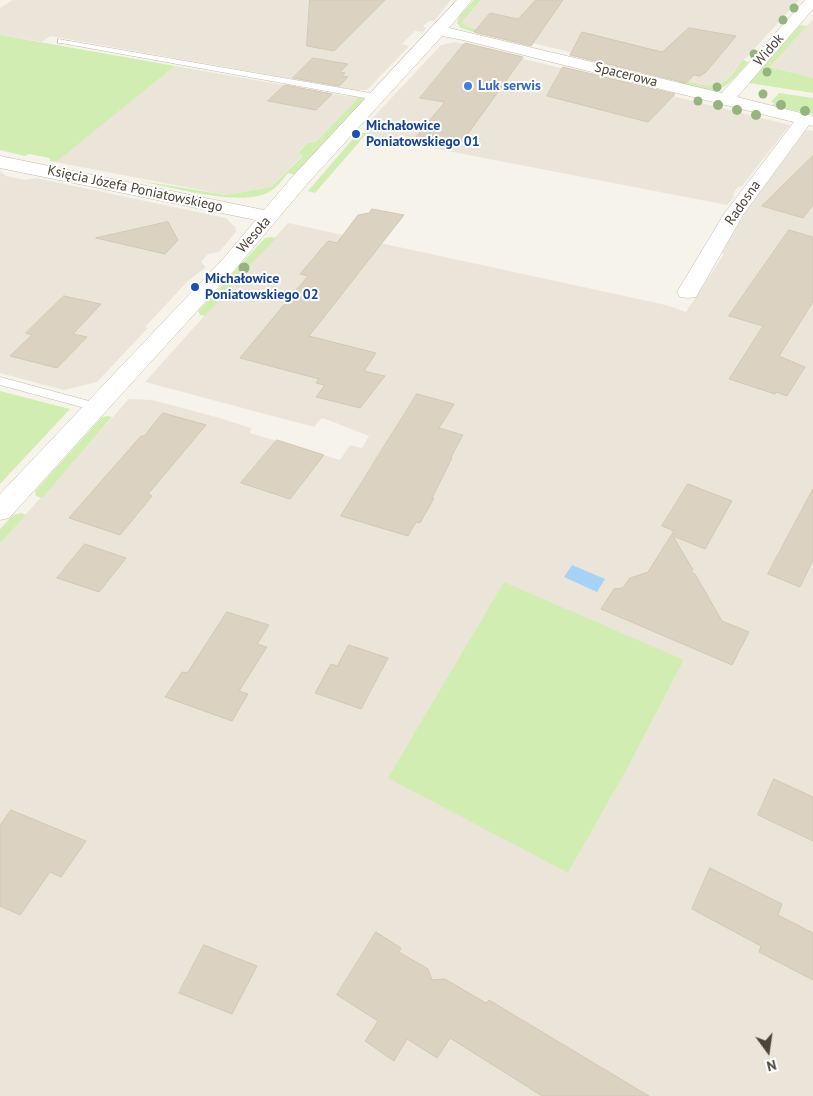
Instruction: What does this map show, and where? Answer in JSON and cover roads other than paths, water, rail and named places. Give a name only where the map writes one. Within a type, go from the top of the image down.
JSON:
[{"type":"street","name":"Wesoła","points":[[0,511],[219,275],[300,180],[466,0]]},
{"type":"street","name":"Widok","points":[[725,100],[813,0]]},
{"type":"street","name":"Spacerowa","points":[[439,31],[472,37],[809,120]]},
{"type":"street","name":"Radosna","points":[[688,292],[734,214],[809,120]]},
{"type":"street","name":"Księcia Józefa Poniatowskiego","points":[[0,162],[270,217]]},
{"type":"lane","points":[[61,41],[376,97]]},
{"type":"lane","points":[[0,381],[96,407]]},
{"type":"water","points":[[572,565],[605,579],[597,592],[564,577]]},
{"type":"place","name":"Luk serwis","points":[[468,86]]},
{"type":"place","name":"Michałowice Poniatowskiego 01","points":[[356,134]]},
{"type":"place","name":"Michałowice Poniatowskiego 02","points":[[195,287]]}]
